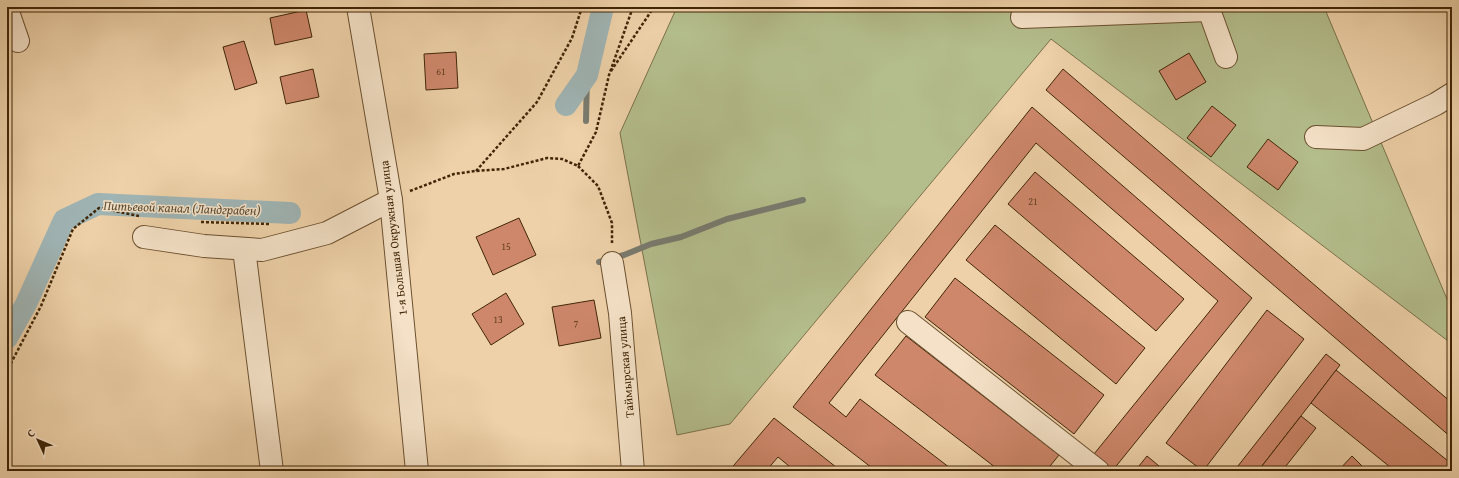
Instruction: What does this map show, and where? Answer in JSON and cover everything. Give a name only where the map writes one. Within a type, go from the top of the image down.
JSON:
[{"type":"street","name":"1-я Большая Окружная улица","points":[[358,7],[391,200],[417,471]]},
{"type":"street","points":[[7,9],[18,42]]},
{"type":"street","points":[[1022,16],[1209,9],[1226,57]]},
{"type":"street","points":[[1316,137],[1363,139],[1436,104],[1452,94]]},
{"type":"street","points":[[144,227],[204,246],[262,250],[327,233],[391,200]]},
{"type":"street","points":[[244,249],[272,471]]},
{"type":"street","name":"Таймырская улица","points":[[612,255],[620,314],[633,471]]},
{"type":"street","points":[[908,322],[1098,471]]},
{"type":"path","points":[[475,171],[537,102],[572,38],[582,7]]},
{"type":"path","points":[[578,166],[596,132],[609,75],[633,7]]},
{"type":"path","points":[[609,75],[654,7]]},
{"type":"path","points":[[391,200],[454,174],[504,169],[546,158],[562,159],[578,166],[598,186],[612,223],[612,255]]},
{"type":"path","points":[[7,367],[10,365],[41,306],[73,229],[99,208],[144,227]]},
{"type":"path","points":[[194,222],[278,225]]},
{"type":"green space","points":[[677,7],[1324,7],[1452,311],[1452,344],[1051,39],[730,424],[677,435],[620,133]]},
{"type":"building","points":[[306,10],[312,37],[275,45],[270,18]]},
{"type":"building","points":[[244,41],[257,83],[235,90],[223,47]]},
{"type":"building","points":[[456,52],[458,88],[426,90],[424,54]]},
{"type":"building","points":[[1189,53],[1206,82],[1176,100],[1159,71]]},
{"type":"building","points":[[313,69],[319,97],[286,104],[280,77]]},
{"type":"building","points":[[1063,69],[1452,403],[1452,438],[1046,90]]},
{"type":"building","points":[[1212,106],[1236,125],[1211,157],[1187,138]]},
{"type":"building","points":[[1032,107],[1252,298],[1113,470],[1094,454],[1218,301],[1036,143],[829,403],[846,417],[860,399],[954,471],[876,471],[793,407]]},
{"type":"building","points":[[1268,139],[1298,162],[1278,190],[1247,167]]},
{"type":"building","points":[[1035,172],[1184,299],[1156,331],[1008,204]]},
{"type":"building","points":[[519,218],[536,255],[493,275],[476,237]]},
{"type":"building","points":[[995,225],[1145,348],[1116,384],[966,260]]},
{"type":"building","points":[[955,278],[1104,395],[1074,434],[925,317]]},
{"type":"building","points":[[506,293],[524,324],[491,345],[472,314]]},
{"type":"building","points":[[594,300],[601,338],[559,346],[552,307]]},
{"type":"building","points":[[1267,310],[1304,339],[1203,471],[1166,443]]},
{"type":"building","points":[[906,336],[1059,455],[1046,471],[1000,471],[875,375]]},
{"type":"building","points":[[1326,354],[1340,365],[1258,471],[1234,471]]},
{"type":"building","points":[[1336,370],[1448,461],[1452,465],[1452,471],[1395,471],[1311,403]]},
{"type":"building","points":[[1301,416],[1316,428],[1282,471],[1258,471]]},
{"type":"building","points":[[774,418],[841,471],[795,471],[778,457],[766,471],[729,471]]},
{"type":"building","points":[[1147,456],[1165,471],[1135,471]]},
{"type":"building","points":[[1352,456],[1367,471],[1338,471]]},
{"type":"waterway","name":"Питьевой канал (Ландграбен)","points":[[566,105],[587,75],[603,7]]},
{"type":"waterway","points":[[586,121],[587,75]]},
{"type":"waterway","points":[[599,262],[624,255],[651,244],[681,237],[727,219],[803,200]]},
{"type":"waterway","name":"Питьевой канал (Ландграбен)","points":[[7,338],[26,304],[64,220],[98,204],[290,213]]}]
